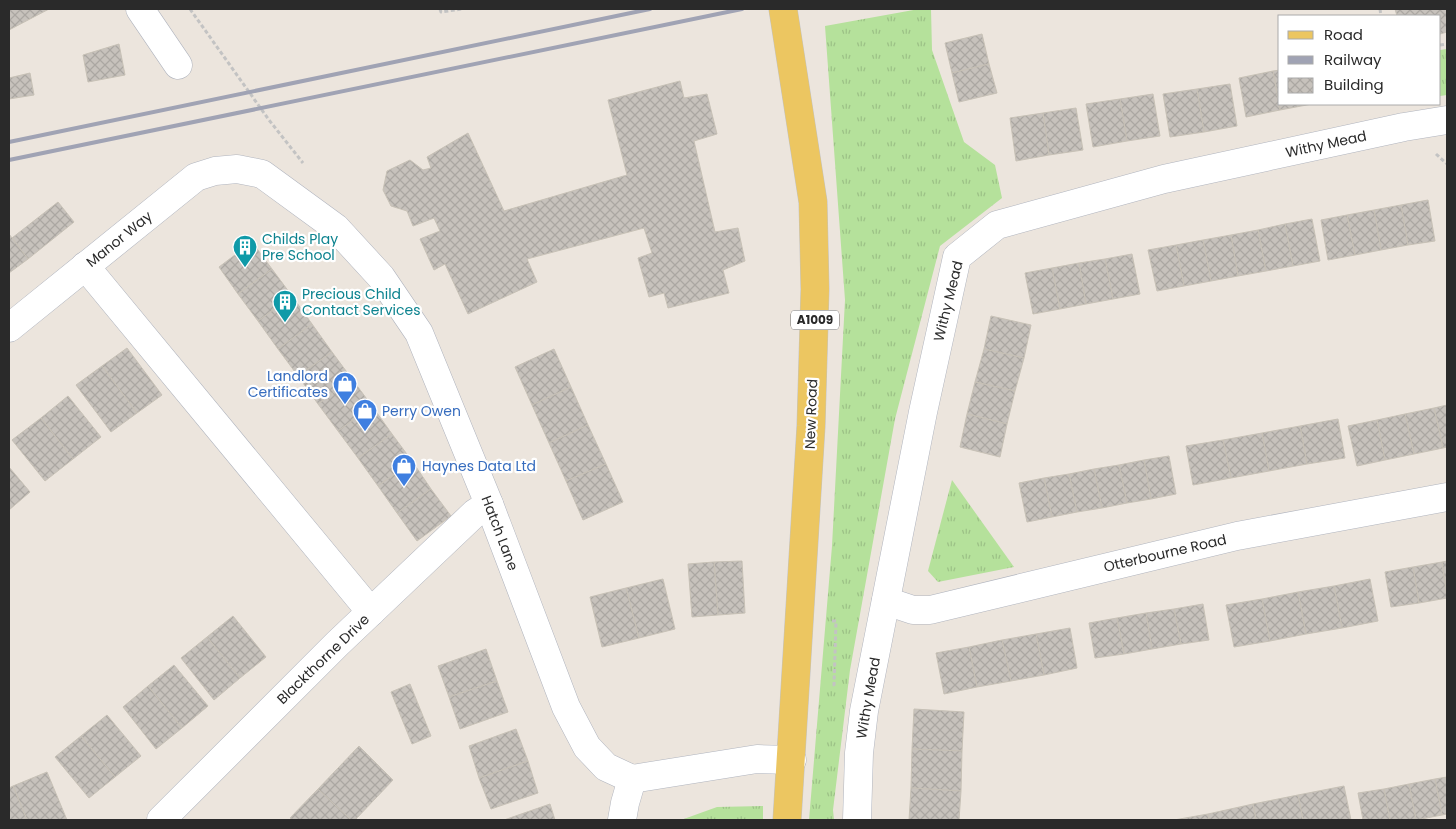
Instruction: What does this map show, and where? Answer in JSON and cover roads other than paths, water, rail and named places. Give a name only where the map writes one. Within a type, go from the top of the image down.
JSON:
[{"type":"main road","name":"New Road","points":[[783,9],[813,202],[815,289],[811,426],[787,820]]},
{"type":"street","points":[[140,9],[178,64]]},
{"type":"street","name":"Withy Mead","points":[[857,820],[859,753],[864,711],[923,412],[957,257],[997,226],[1007,223],[1164,180],[1404,127],[1447,120]]},
{"type":"street","name":"Manor Way","points":[[9,328],[196,177],[215,170],[237,169]]},
{"type":"street","name":"Hatch Lane","points":[[237,169],[262,174],[336,228],[381,277],[420,333],[489,504],[566,707],[587,747],[606,767],[632,780]]},
{"type":"street","points":[[85,266],[371,612]]},
{"type":"street","name":"Otterbourne Road","points":[[886,601],[913,610],[930,610],[1237,536],[1447,497]]},
{"type":"street","name":"Blackthorne Drive","points":[[161,820],[337,644],[475,512],[489,504]]},
{"type":"street","points":[[622,820],[632,780],[757,759],[792,760]]},
{"type":"railway","points":[[9,142],[650,9]]},
{"type":"railway","points":[[9,160],[742,9]]},
{"type":"place","name":"Childs Play Pre School","points":[[245,268]]},
{"type":"place","name":"Precious Child Contact Services","points":[[285,323]]},
{"type":"place","name":"Landlord Certificates","points":[[345,405]]},
{"type":"place","name":"Perry Owen","points":[[365,432]]},
{"type":"place","name":"Haynes Data Ltd","points":[[404,487]]}]
